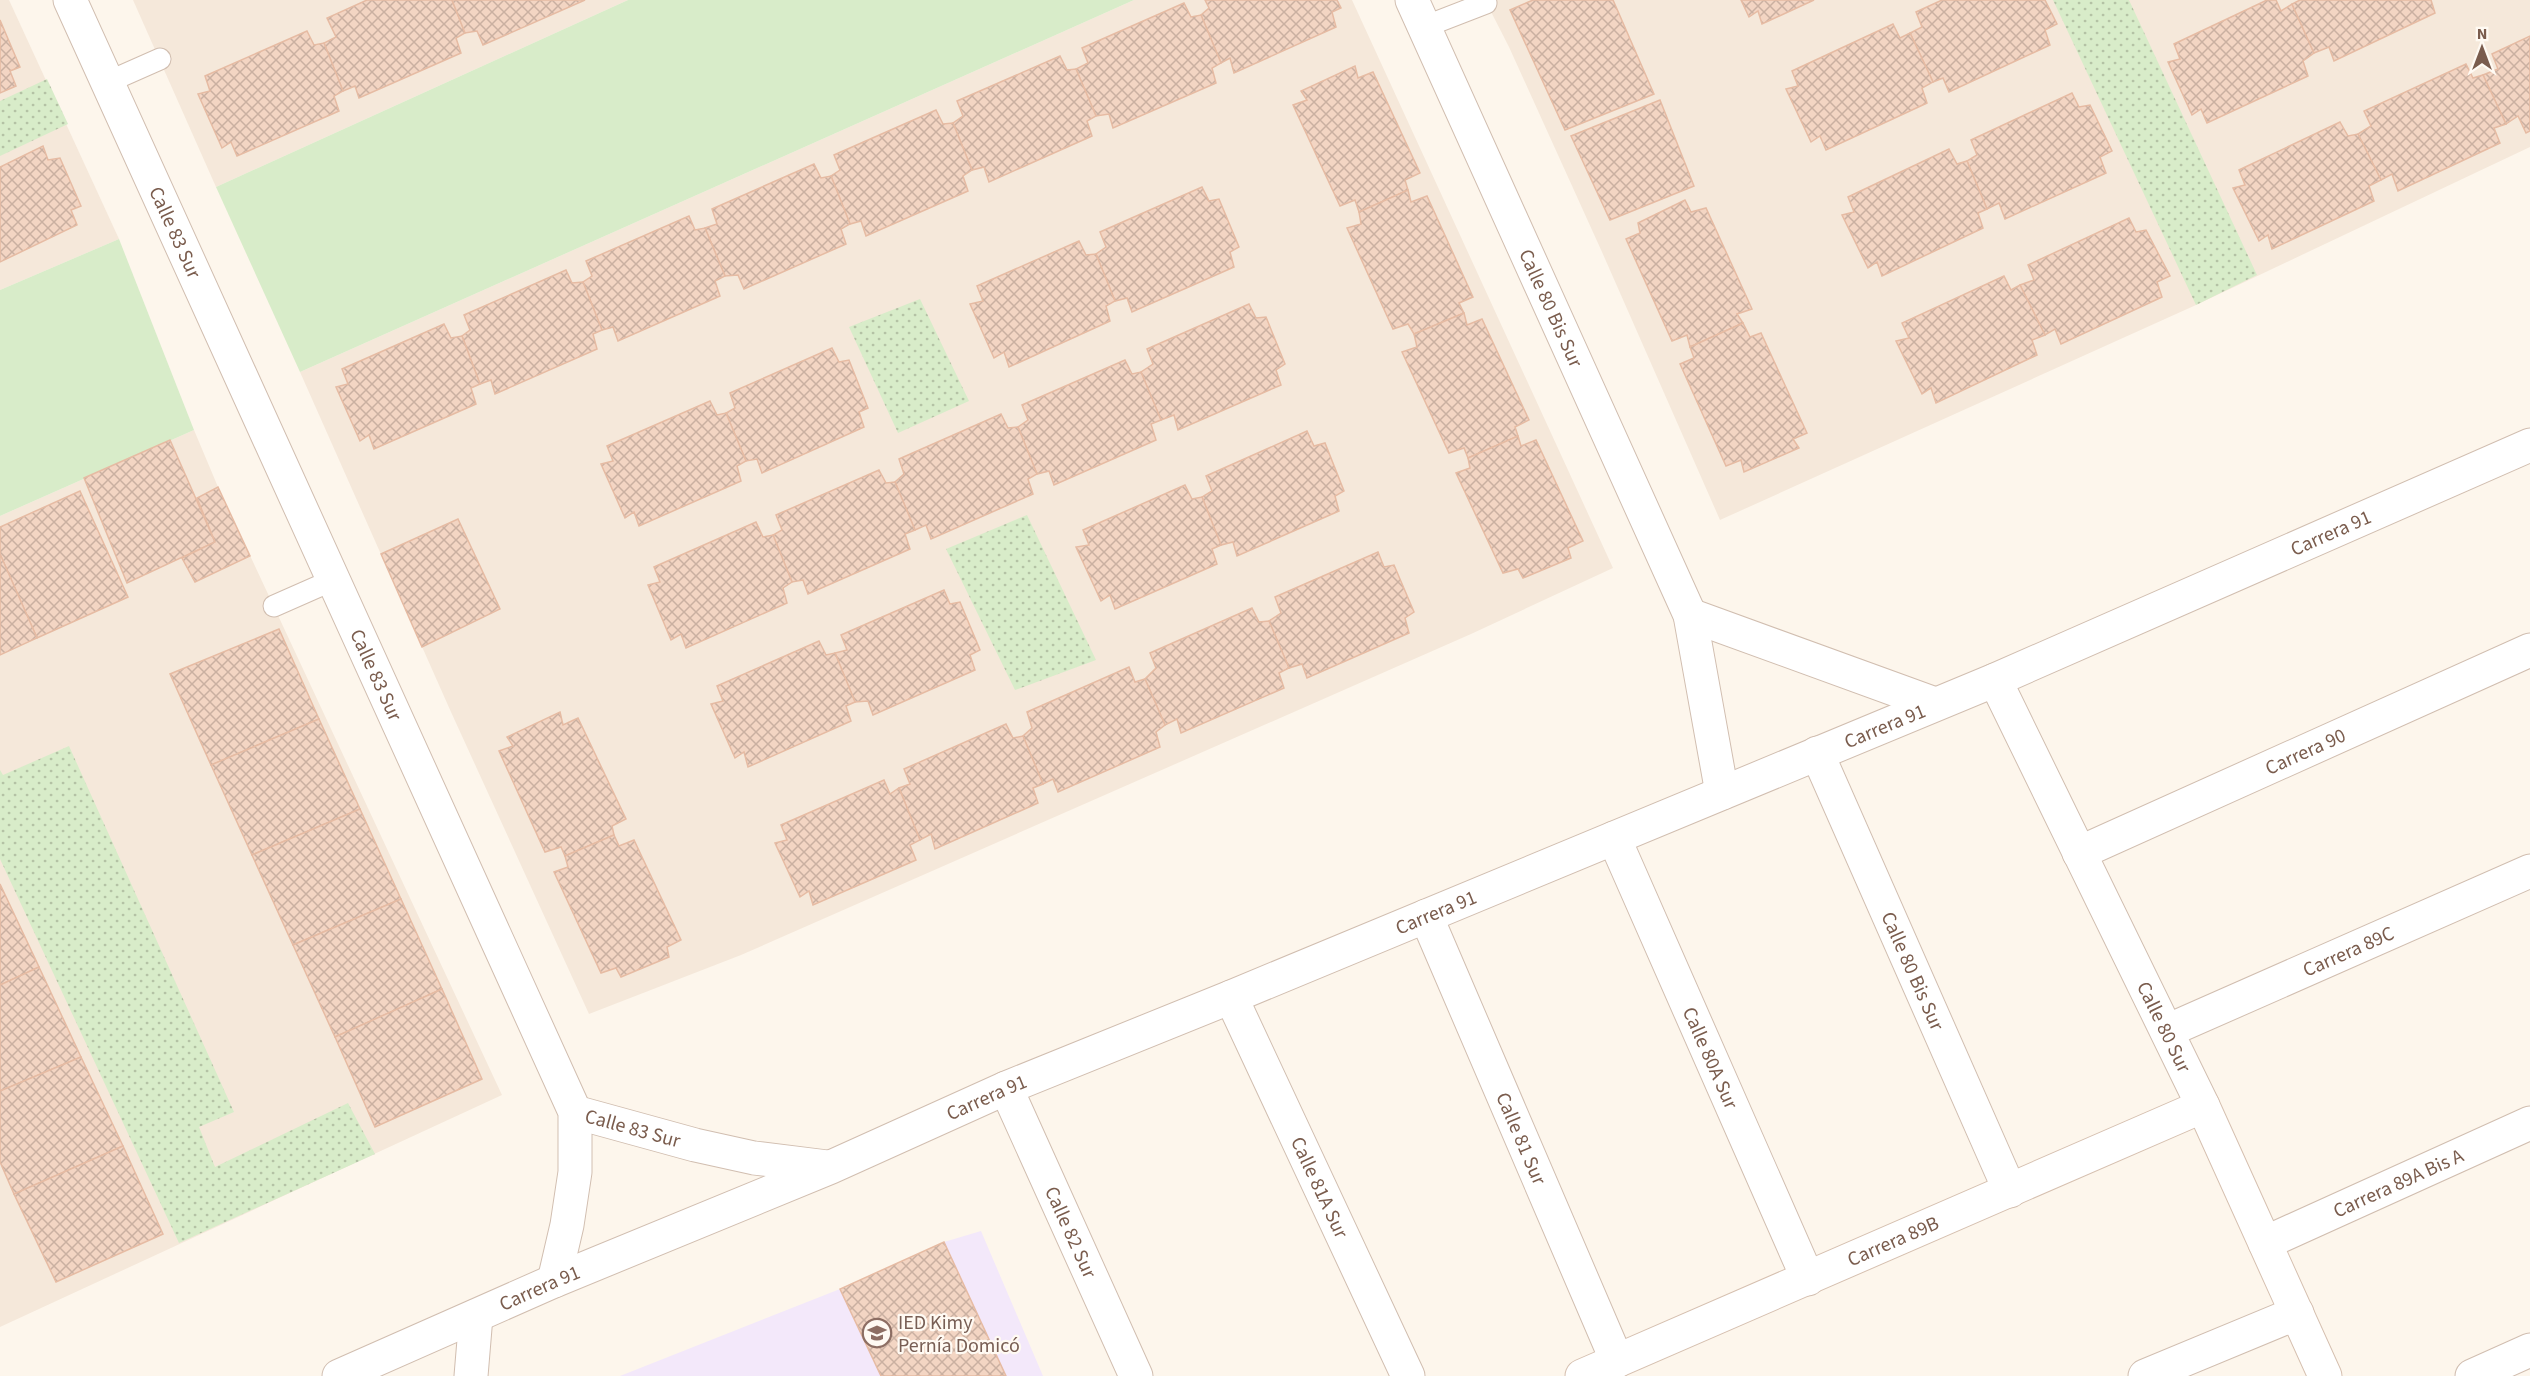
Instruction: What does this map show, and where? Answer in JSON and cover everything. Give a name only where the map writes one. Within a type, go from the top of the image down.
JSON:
[{"type":"street","name":"Calle 83 Sur","points":[[70,0],[575,1112],[640,1131],[754,1158],[831,1167]]},
{"type":"street","name":"Calle 80 Bis Sur","points":[[1418,14],[1690,615],[1722,793]]},
{"type":"street","name":"Carrera 91","points":[[339,1376],[554,1281],[831,1167],[1006,1088],[1231,998],[1995,680],[2530,445]]},
{"type":"street","points":[[1690,615],[1935,704]]},
{"type":"street","name":"Carrera 90","points":[[2079,853],[2530,650]]},
{"type":"street","name":"Calle 80 Sur","points":[[1995,680],[2167,1031],[2325,1376]]},
{"type":"street","name":"Calle 80 Bis Sur","points":[[1817,753],[2010,1191]]},
{"type":"street","name":"Calle 80A Sur","points":[[1614,838],[1808,1279]]},
{"type":"street","name":"Carrera 89C","points":[[2167,1031],[2530,871]]},
{"type":"street","name":"Calle 81 Sur","points":[[1426,916],[1617,1361]]},
{"type":"street","name":"Calle 81A Sur","points":[[1231,998],[1408,1376]]},
{"type":"street","name":"Calle 82 Sur","points":[[1006,1088],[1136,1376]]},
{"type":"street","name":"Carrera 89B","points":[[1582,1376],[2203,1107]]},
{"type":"street","points":[[554,1281],[567,1225],[575,1172],[575,1112]]},
{"type":"street","name":"Carrera 89A Bis A","points":[[2265,1243],[2530,1123]]},
{"type":"street","points":[[2145,1376],[2296,1313]]},
{"type":"street","points":[[471,1376],[476,1316]]},
{"type":"street","points":[[2472,1376],[2530,1350]]},
{"type":"lane","points":[[1418,14],[1486,3]]},
{"type":"lane","points":[[108,82],[160,59]]},
{"type":"lane","points":[[274,606],[333,580]]},
{"type":"shaded area","points":[[0,0],[9,0],[119,239],[0,290]]},
{"type":"shaded area","points":[[133,0],[628,0],[216,187]]},
{"type":"shaded area","points":[[1134,0],[1352,0],[1613,568],[1471,634],[741,955],[589,1014],[451,712],[300,372]]},
{"type":"shaded area","points":[[1485,0],[2530,0],[2530,147],[2196,305],[1720,520],[1602,252],[1509,47]]},
{"type":"shaded area","points":[[194,430],[218,487],[502,1095],[0,1327],[0,516]]},
{"type":"shaded area","name":"IED Kimy Pernía Domicó","points":[[981,1231],[1043,1376],[620,1376],[840,1289],[944,1242]]},
{"type":"green space","points":[[628,0],[1134,0],[300,372],[216,187]]},
{"type":"green space","points":[[2053,0],[2129,0],[2257,275],[2196,305]]},
{"type":"green space","points":[[47,79],[68,124],[0,156],[0,101]]},
{"type":"green space","points":[[119,239],[194,430],[0,516],[0,290]]},
{"type":"green space","points":[[920,299],[969,401],[898,433],[849,327]]},
{"type":"green space","points":[[1027,515],[1096,660],[1015,690],[946,549]]},
{"type":"green space","points":[[69,746],[234,1112],[199,1127],[215,1167],[348,1103],[375,1154],[179,1243],[0,859],[0,770],[3,775]]},
{"type":"building","points":[[367,0],[452,0],[465,33],[456,38],[461,53],[359,98],[355,86],[343,91],[324,43],[336,37],[327,18]]},
{"type":"building","points":[[452,0],[585,0],[483,45],[477,31],[465,33]]},
{"type":"building","points":[[1205,0],[1337,0],[1341,8],[1332,12],[1336,27],[1234,73],[1230,58],[1221,63],[1201,15],[1209,8]]},
{"type":"building","points":[[1533,0],[1613,0],[1654,94],[1565,130],[1510,10]]},
{"type":"building","points":[[1741,0],[1814,0],[1762,24],[1758,11],[1749,17]]},
{"type":"building","points":[[1942,0],[2045,0],[2057,24],[2045,30],[2050,45],[1949,92],[1943,78],[1933,82],[1910,33],[1922,27],[1916,12]]},
{"type":"building","points":[[2267,0],[2276,0],[2281,11],[2292,4],[2314,53],[2303,61],[2308,76],[2207,123],[2201,109],[2192,115],[2168,62],[2180,59],[2174,44]]},
{"type":"building","points":[[2300,0],[2431,0],[2435,13],[2334,61],[2329,47],[2314,53],[2292,4]]},
{"type":"building","points":[[1184,3],[1191,17],[1201,15],[1221,63],[1212,68],[1216,83],[1113,128],[1109,114],[1096,116],[1076,69],[1088,63],[1082,48]]},
{"type":"building","points":[[0,20],[20,67],[10,71],[16,86],[0,93]]},
{"type":"building","points":[[1893,24],[1900,38],[1910,33],[1933,82],[1922,88],[1927,103],[1826,150],[1820,136],[1811,142],[1786,89],[1798,86],[1792,71]]},
{"type":"building","points":[[307,31],[314,45],[324,43],[343,91],[334,96],[339,111],[237,156],[231,142],[222,148],[198,94],[210,91],[205,76]]},
{"type":"building","points":[[2530,36],[2530,131],[2526,133],[2518,116],[2506,124],[2483,75],[2498,69],[2492,54]]},
{"type":"building","points":[[1060,56],[1067,70],[1076,69],[1096,116],[1087,121],[1092,136],[989,182],[984,167],[972,170],[953,123],[963,116],[957,101]]},
{"type":"building","points":[[2466,64],[2473,78],[2483,75],[2506,124],[2494,128],[2500,143],[2398,191],[2392,174],[2381,180],[2358,134],[2371,126],[2364,111]]},
{"type":"building","points":[[1355,66],[1358,78],[1373,72],[1420,173],[1405,180],[1408,190],[1359,212],[1355,200],[1340,206],[1293,105],[1307,100],[1301,91]]},
{"type":"building","points":[[2072,93],[2079,107],[2090,105],[2112,151],[2100,157],[2106,173],[2005,219],[1999,203],[1987,209],[1967,161],[1977,155],[1971,140]]},
{"type":"building","points":[[1660,100],[1694,186],[1610,220],[1571,136]]},
{"type":"building","points":[[936,110],[943,124],[953,123],[972,170],[963,176],[968,191],[866,236],[861,221],[850,224],[831,176],[840,170],[834,155]]},
{"type":"building","points":[[2340,122],[2348,136],[2358,134],[2381,180],[2369,186],[2374,201],[2272,249],[2268,235],[2259,241],[2233,188],[2245,185],[2239,170]]},
{"type":"building","points":[[43,146],[48,160],[60,158],[81,206],[71,210],[77,225],[0,262],[0,167]]},
{"type":"building","points":[[1949,149],[1957,164],[1967,161],[1987,209],[1978,213],[1983,228],[1882,276],[1877,262],[1868,268],[1842,215],[1854,212],[1848,197]]},
{"type":"building","points":[[814,164],[821,178],[831,176],[850,224],[841,229],[846,244],[744,289],[738,275],[725,276],[705,228],[717,224],[712,209]]},
{"type":"building","points":[[1202,187],[1209,201],[1219,199],[1239,247],[1230,252],[1234,267],[1132,312],[1127,298],[1115,301],[1096,254],[1106,247],[1100,232]]},
{"type":"building","points":[[1408,190],[1411,202],[1427,196],[1473,297],[1459,303],[1464,313],[1414,334],[1408,324],[1393,329],[1347,228],[1361,224],[1359,212]]},
{"type":"building","points":[[1685,200],[1691,212],[1706,208],[1752,309],[1737,314],[1743,323],[1690,347],[1687,335],[1672,341],[1626,239],[1640,233],[1638,223]]},
{"type":"building","points":[[689,216],[695,230],[705,228],[725,276],[715,281],[720,296],[618,341],[613,327],[602,330],[583,282],[592,276],[586,261]]},
{"type":"building","points":[[2129,218],[2136,232],[2146,230],[2170,276],[2157,282],[2162,297],[2061,344],[2055,329],[2045,335],[2020,285],[2034,280],[2028,265]]},
{"type":"building","points":[[1079,241],[1086,255],[1096,254],[1115,301],[1106,306],[1110,321],[1009,367],[1004,352],[994,358],[970,304],[983,301],[977,286]]},
{"type":"building","points":[[566,270],[572,283],[583,282],[602,330],[593,334],[597,349],[495,394],[491,380],[480,384],[462,336],[470,330],[464,315]]},
{"type":"building","points":[[2004,276],[2011,290],[2020,285],[2045,335],[2032,340],[2037,355],[1936,403],[1931,388],[1922,394],[1896,341],[1909,338],[1902,323]]},
{"type":"building","points":[[1249,304],[1256,318],[1266,317],[1285,364],[1276,370],[1281,385],[1178,430],[1174,415],[1161,420],[1141,372],[1153,364],[1147,349]]},
{"type":"building","points":[[1464,313],[1467,325],[1482,319],[1529,420],[1515,427],[1518,436],[1468,458],[1464,448],[1449,453],[1402,352],[1417,347],[1414,334]]},
{"type":"building","points":[[1743,323],[1750,337],[1761,333],[1807,433],[1793,439],[1799,448],[1744,472],[1741,460],[1726,466],[1680,364],[1694,358],[1690,347]]},
{"type":"building","points":[[444,324],[451,338],[462,336],[480,384],[471,388],[476,404],[374,449],[369,435],[360,441],[336,387],[348,384],[342,369]]},
{"type":"building","points":[[832,348],[839,362],[849,360],[868,408],[859,412],[864,427],[762,473],[757,459],[746,461],[726,413],[735,408],[730,393]]},
{"type":"building","points":[[1125,360],[1132,374],[1141,372],[1161,420],[1151,424],[1156,440],[1054,485],[1049,471],[1037,474],[1018,427],[1028,420],[1022,405]]},
{"type":"building","points":[[710,401],[717,415],[726,413],[746,461],[737,466],[741,481],[639,526],[634,512],[625,518],[601,464],[613,461],[607,446]]},
{"type":"building","points":[[1001,414],[1008,428],[1018,427],[1037,474],[1028,479],[1033,494],[931,539],[926,525],[915,530],[895,482],[904,474],[899,459]]},
{"type":"building","points":[[1307,431],[1314,446],[1325,443],[1344,491],[1335,496],[1339,511],[1237,556],[1233,542],[1221,545],[1202,497],[1212,491],[1206,476]]},
{"type":"building","points":[[1518,436],[1521,446],[1536,440],[1583,541],[1568,548],[1571,558],[1523,578],[1518,569],[1503,573],[1456,473],[1470,468],[1468,458]]},
{"type":"building","points":[[170,440],[215,542],[127,583],[84,478]]},
{"type":"building","points":[[879,470],[886,483],[895,482],[915,530],[905,534],[910,549],[808,594],[803,580],[792,582],[773,535],[782,530],[776,515]]},
{"type":"building","points":[[1185,485],[1192,499],[1202,497],[1221,545],[1212,549],[1217,564],[1115,609],[1110,595],[1101,601],[1076,547],[1089,545],[1083,530]]},
{"type":"building","points":[[218,487],[250,556],[195,582],[182,558],[215,542],[197,498]]},
{"type":"building","points":[[80,491],[128,597],[37,638],[0,554],[0,527]]},
{"type":"building","points":[[458,519],[500,609],[422,647],[381,554]]},
{"type":"building","points":[[756,522],[763,537],[773,535],[792,582],[783,588],[787,603],[686,648],[681,634],[671,640],[648,585],[660,582],[654,567]]},
{"type":"building","points":[[1378,552],[1384,567],[1394,565],[1414,612],[1405,618],[1409,633],[1307,678],[1302,664],[1289,668],[1269,621],[1281,613],[1275,597]]},
{"type":"building","points":[[0,554],[37,638],[0,655]]},
{"type":"building","points":[[944,590],[950,604],[960,602],[980,650],[970,655],[975,670],[873,715],[868,701],[855,702],[835,653],[847,650],[841,635]]},
{"type":"building","points":[[1252,608],[1259,622],[1269,621],[1289,668],[1279,673],[1284,688],[1181,733],[1177,719],[1165,725],[1145,679],[1156,668],[1150,653]]},
{"type":"building","points":[[279,629],[319,719],[211,765],[170,674]]},
{"type":"building","points":[[819,641],[826,655],[835,653],[855,702],[846,706],[851,721],[748,767],[744,752],[735,758],[711,704],[723,701],[717,686]]},
{"type":"building","points":[[1129,667],[1135,682],[1145,679],[1165,725],[1156,732],[1160,747],[1058,792],[1053,779],[1043,784],[1023,736],[1032,728],[1027,712]]},
{"type":"building","points":[[560,712],[563,725],[578,718],[626,819],[612,826],[614,835],[565,856],[561,847],[545,852],[499,751],[513,746],[507,737]]},
{"type":"building","points":[[319,719],[360,809],[252,855],[211,765]]},
{"type":"building","points":[[1006,724],[1013,738],[1023,736],[1043,784],[1033,788],[1038,803],[935,849],[931,834],[920,840],[899,788],[910,784],[904,769]]},
{"type":"building","points":[[884,780],[890,794],[899,788],[920,840],[910,845],[916,860],[813,905],[809,891],[800,897],[775,843],[787,840],[781,825]]},
{"type":"building","points":[[360,809],[401,899],[293,945],[252,855]]},
{"type":"building","points":[[614,835],[619,846],[634,840],[681,940],[667,947],[669,957],[621,977],[616,968],[601,973],[554,872],[568,867],[565,856]]},
{"type":"building","points":[[0,884],[39,967],[0,985]]},
{"type":"building","points":[[401,899],[442,989],[335,1037],[293,945]]},
{"type":"building","points":[[39,967],[81,1057],[0,1091],[0,985]]},
{"type":"building","points":[[442,989],[482,1079],[375,1127],[335,1037]]},
{"type":"building","points":[[81,1057],[123,1146],[14,1194],[0,1162],[0,1091]]},
{"type":"building","points":[[123,1146],[163,1234],[56,1282],[14,1194]]},
{"type":"building","points":[[944,1242],[1006,1376],[881,1376],[840,1289]]},
{"type":"place","name":"IED Kimy Pernía Domicó","points":[[877,1333]]}]
